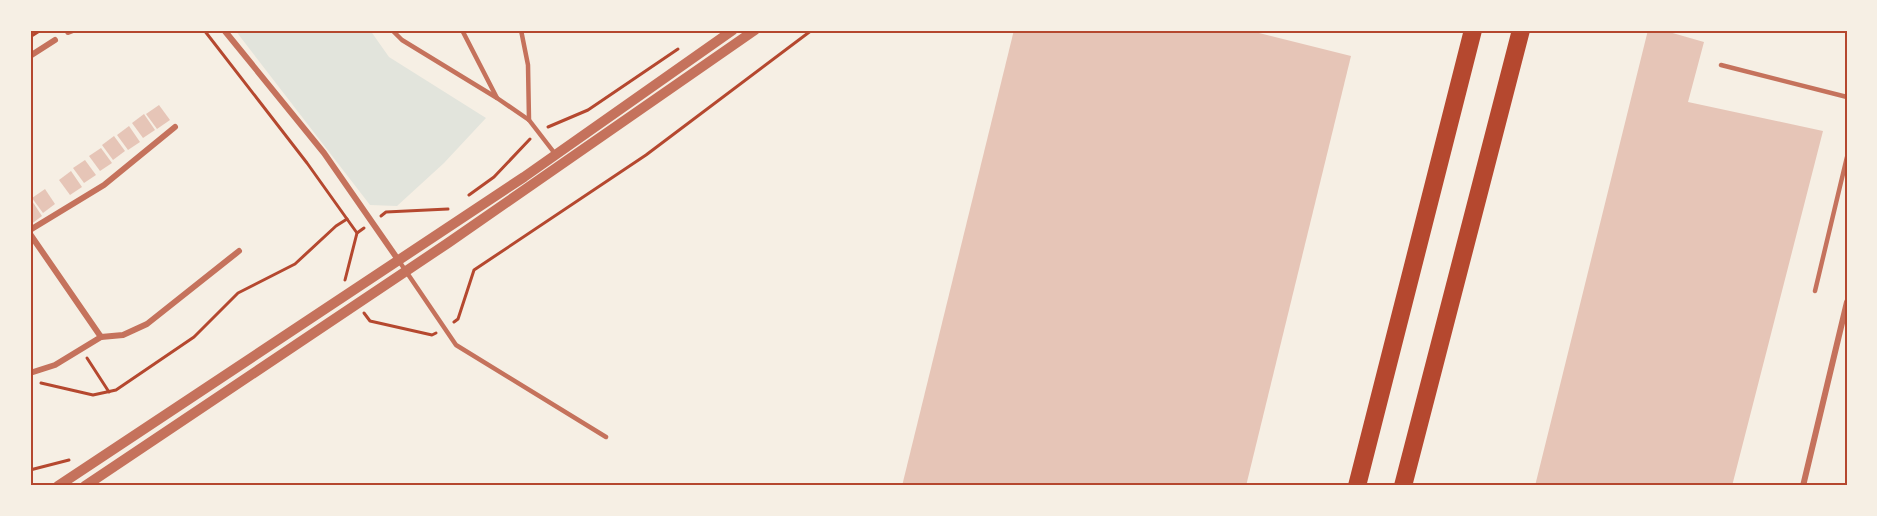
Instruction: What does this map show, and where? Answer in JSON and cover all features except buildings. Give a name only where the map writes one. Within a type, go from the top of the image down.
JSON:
[{"type":"highway","points":[[1357,486],[1473,30]]},
{"type":"highway","points":[[1403,486],[1521,30]]},
{"type":"street","points":[[224,30],[324,153],[399,261]]},
{"type":"street","points":[[58,486],[556,155],[733,30]]},
{"type":"street","points":[[85,486],[405,272],[755,30]]},
{"type":"street","points":[[30,56],[55,40]]},
{"type":"street","points":[[100,337],[30,232],[104,185],[175,127]]},
{"type":"street","points":[[30,373],[55,365],[100,337],[123,335],[147,324],[239,251]]},
{"type":"street","points":[[1803,486],[1844,330],[1847,302]]},
{"type":"street","points":[[48,486],[68,479]]},
{"type":"lane","points":[[392,30],[402,40],[529,120],[556,155]]},
{"type":"lane","points":[[462,30],[497,98]]},
{"type":"lane","points":[[521,30],[528,65],[529,120]]},
{"type":"lane","points":[[1721,65],[1847,97]]},
{"type":"lane","points":[[1815,291],[1847,157]]},
{"type":"lane","points":[[399,261],[456,345],[606,437]]},
{"type":"path","points":[[30,37],[41,30]]},
{"type":"path","points":[[204,30],[357,233]]},
{"type":"path","points":[[358,303],[370,321],[432,335],[445,329],[458,319],[474,270],[646,155],[811,30]]},
{"type":"path","points":[[466,196],[494,177],[538,131],[588,110],[687,43]]},
{"type":"path","points":[[351,293],[344,281],[357,233],[386,212],[448,209]]},
{"type":"path","points":[[36,384],[42,383],[71,392],[93,395],[116,390],[194,337],[238,293],[295,264],[336,226],[347,219]]},
{"type":"path","points":[[81,349],[109,392]]},
{"type":"path","points":[[30,470],[54,466],[75,458]]},
{"type":"shaded area","points":[[235,30],[370,30],[389,57],[486,118],[444,163],[397,206],[370,205]]}]
